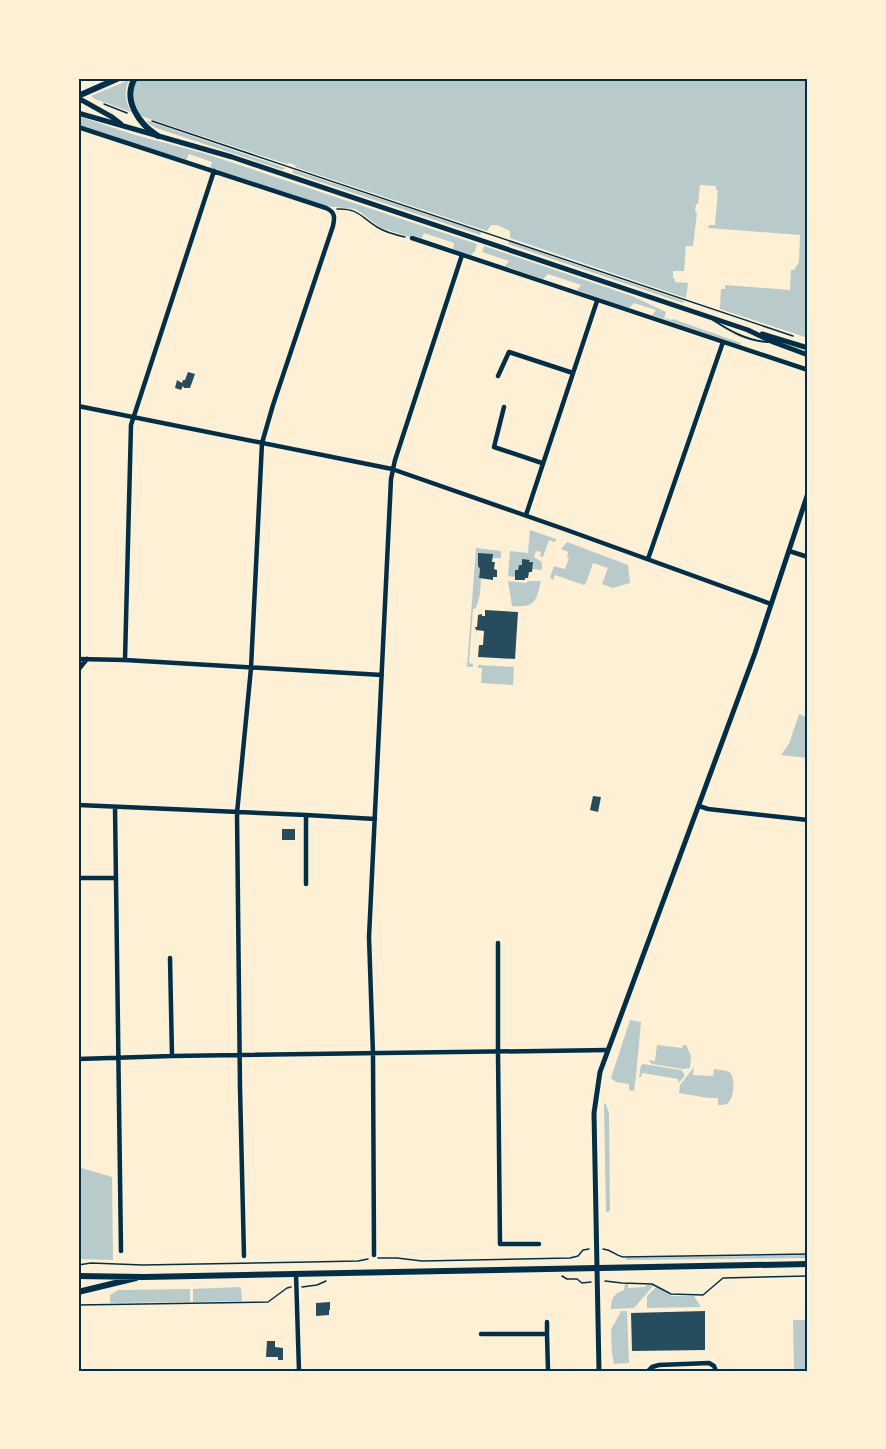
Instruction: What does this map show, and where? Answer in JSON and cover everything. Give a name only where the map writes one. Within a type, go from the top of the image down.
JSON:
[{"type":"main road","points":[[78,97],[119,78]]},
{"type":"main road","points":[[135,78],[130,91],[133,106],[144,125],[158,136]]},
{"type":"main road","points":[[78,1276],[144,1277],[808,1264]]},
{"type":"main road","points":[[78,1292],[144,1277]]},
{"type":"street","points":[[78,97],[122,125]]},
{"type":"street","points":[[78,113],[232,158],[702,315],[808,348]]},
{"type":"street","points":[[78,126],[329,210],[334,214],[333,226],[262,443],[251,668],[237,813],[244,1256]]},
{"type":"street","points":[[124,660],[133,417],[214,171]]},
{"type":"street","points":[[412,238],[808,370]]},
{"type":"street","points":[[373,1257],[373,1054],[369,937],[392,469],[462,255]]},
{"type":"street","points":[[526,515],[597,301]]},
{"type":"street","points":[[751,331],[808,355]]},
{"type":"street","points":[[648,559],[723,342]]},
{"type":"street","points":[[498,376],[509,352],[573,373]]},
{"type":"street","points":[[78,406],[392,469],[771,604]]},
{"type":"street","points":[[504,407],[494,447],[542,463]]},
{"type":"street","points":[[599,1371],[594,1113],[598,1080],[752,663],[808,493]]},
{"type":"street","points":[[789,551],[808,557]]},
{"type":"street","points":[[78,659],[382,675]]},
{"type":"street","points":[[78,670],[87,659]]},
{"type":"street","points":[[78,805],[375,819]]},
{"type":"street","points":[[699,806],[708,809],[808,820]]},
{"type":"street","points":[[115,807],[121,1251]]},
{"type":"street","points":[[306,815],[306,884]]},
{"type":"street","points":[[78,878],[116,878]]},
{"type":"street","points":[[498,943],[500,1244],[539,1244]]},
{"type":"street","points":[[170,958],[172,1056]]},
{"type":"street","points":[[78,1059],[608,1050]]},
{"type":"street","points":[[296,1274],[298,1371]]},
{"type":"street","points":[[547,1322],[548,1371]]},
{"type":"street","points":[[481,1334],[547,1334]]},
{"type":"street","points":[[648,1371],[652,1366],[658,1365],[709,1363],[716,1371]]},
{"type":"lane","points":[[702,315],[739,336],[757,342],[773,342]]},
{"type":"path","points":[[97,102],[133,115]]},
{"type":"path","points":[[153,122],[798,338]]},
{"type":"path","points":[[329,210],[354,211],[380,229],[412,238]]},
{"type":"path","points":[[609,1250],[623,1257],[808,1254]]},
{"type":"path","points":[[78,1265],[92,1263],[143,1265],[347,1262],[373,1257],[422,1261],[578,1256]]},
{"type":"path","points":[[611,1281],[653,1284],[671,1294],[704,1295],[723,1278],[808,1276]]},
{"type":"path","points":[[579,1280],[582,1283],[587,1282]]},
{"type":"path","points":[[78,1305],[268,1302],[287,1288],[310,1286]]},
{"type":"shaded area","points":[[138,78],[808,78],[808,338],[720,309],[721,289],[725,289],[725,285],[790,290],[791,270],[794,270],[799,262],[800,235],[708,228],[709,225],[715,225],[718,190],[716,186],[700,185],[695,212],[697,213],[693,246],[686,246],[684,271],[673,271],[675,282],[688,283],[686,298],[510,238],[510,231],[497,225],[491,225],[487,231],[295,167],[295,165],[141,116],[134,97],[134,88]]},
{"type":"shaded area","points":[[129,80],[126,96],[131,112],[91,96]]},
{"type":"shaded area","points":[[78,116],[135,135],[203,153],[477,244],[475,251],[471,255],[453,249],[454,243],[424,233],[422,238],[411,235],[410,237],[381,228],[355,209],[325,206],[210,168],[212,162],[189,154],[186,160],[78,125]]},
{"type":"shaded area","points":[[146,122],[285,168],[283,170],[156,128]]},
{"type":"shaded area","points":[[293,170],[481,232],[480,235],[293,173]]},
{"type":"shaded area","points":[[509,242],[684,301],[683,303],[508,244]]},
{"type":"shaded area","points":[[484,246],[632,296],[666,312],[664,318],[673,319],[741,343],[740,345],[652,315],[656,310],[634,303],[629,308],[577,290],[581,285],[548,274],[543,279],[505,266],[509,261],[482,252]]},
{"type":"shaded area","points":[[530,530],[556,539],[555,542],[549,540],[543,557],[540,556],[541,552],[536,551],[534,557],[542,562],[542,570],[532,569],[533,562],[522,560],[522,565],[515,570],[515,577],[508,576],[510,551],[528,553]]},
{"type":"shaded area","points":[[567,542],[628,565],[630,583],[613,588],[602,584],[608,568],[593,563],[584,585],[555,575],[553,580],[550,577],[554,566],[565,569],[569,558],[567,557],[568,552],[561,549]]},
{"type":"shaded area","points":[[476,548],[501,551],[501,558],[478,554],[480,594],[476,608],[473,609],[469,663],[473,664],[473,667],[467,667]]},
{"type":"shaded area","points":[[508,581],[526,583],[541,581],[536,599],[530,605],[512,606]]},
{"type":"shaded area","points":[[478,665],[514,667],[513,685],[481,683],[482,668],[478,668]]},
{"type":"shaded area","points":[[799,714],[808,718],[808,758],[781,755],[789,744]]},
{"type":"shaded area","points":[[630,1020],[641,1022],[634,1091],[629,1090],[629,1084],[616,1082],[611,1078]]},
{"type":"shaded area","points":[[657,1045],[682,1048],[686,1045],[691,1056],[690,1068],[652,1064],[648,1060],[655,1061]]},
{"type":"shaded area","points":[[643,1064],[681,1070],[685,1075],[679,1083],[678,1079],[642,1073],[639,1077]]},
{"type":"shaded area","points":[[694,1067],[693,1075],[713,1076],[714,1069],[731,1074],[733,1078],[732,1097],[728,1103],[718,1105],[718,1098],[679,1093],[680,1085]]},
{"type":"shaded area","points":[[604,1104],[609,1113],[610,1211],[606,1212]]},
{"type":"shaded area","points":[[78,1167],[112,1177],[113,1260],[78,1259]]},
{"type":"shaded area","points":[[808,1255],[808,1258],[626,1260],[626,1258]]},
{"type":"shaded area","points":[[625,1284],[628,1284],[628,1288],[654,1285],[634,1308],[611,1309],[614,1296],[624,1290]]},
{"type":"shaded area","points":[[240,1287],[242,1301],[193,1302],[193,1289]]},
{"type":"shaded area","points":[[656,1287],[672,1296],[694,1296],[701,1307],[647,1308],[647,1296]]},
{"type":"shaded area","points":[[190,1289],[190,1302],[110,1303],[110,1295],[118,1290]]},
{"type":"shaded area","points":[[621,1311],[627,1311],[629,1363],[614,1364],[611,1330]]},
{"type":"shaded area","points":[[793,1320],[808,1322],[808,1371],[794,1371]]},
{"type":"building","points":[[188,372],[195,374],[190,388],[183,386],[181,390],[175,388],[177,380],[182,383]]},
{"type":"building","points":[[478,553],[493,554],[492,562],[495,562],[494,569],[497,570],[497,577],[493,577],[493,580],[479,578]]},
{"type":"building","points":[[522,559],[533,562],[532,572],[529,572],[525,580],[515,580],[515,570],[522,565]]},
{"type":"building","points":[[485,610],[518,612],[515,659],[478,657],[479,645],[483,645],[484,631],[476,630],[475,627],[477,627],[478,615],[485,616]]},
{"type":"building","points":[[593,796],[601,797],[598,812],[590,810]]},
{"type":"building","points":[[282,829],[295,829],[295,840],[282,840]]},
{"type":"building","points":[[330,1302],[329,1315],[316,1316],[316,1303]]},
{"type":"building","points":[[705,1311],[705,1350],[632,1351],[631,1313]]},
{"type":"building","points":[[267,1341],[275,1341],[275,1347],[283,1348],[283,1360],[278,1360],[278,1357],[266,1357]]}]
